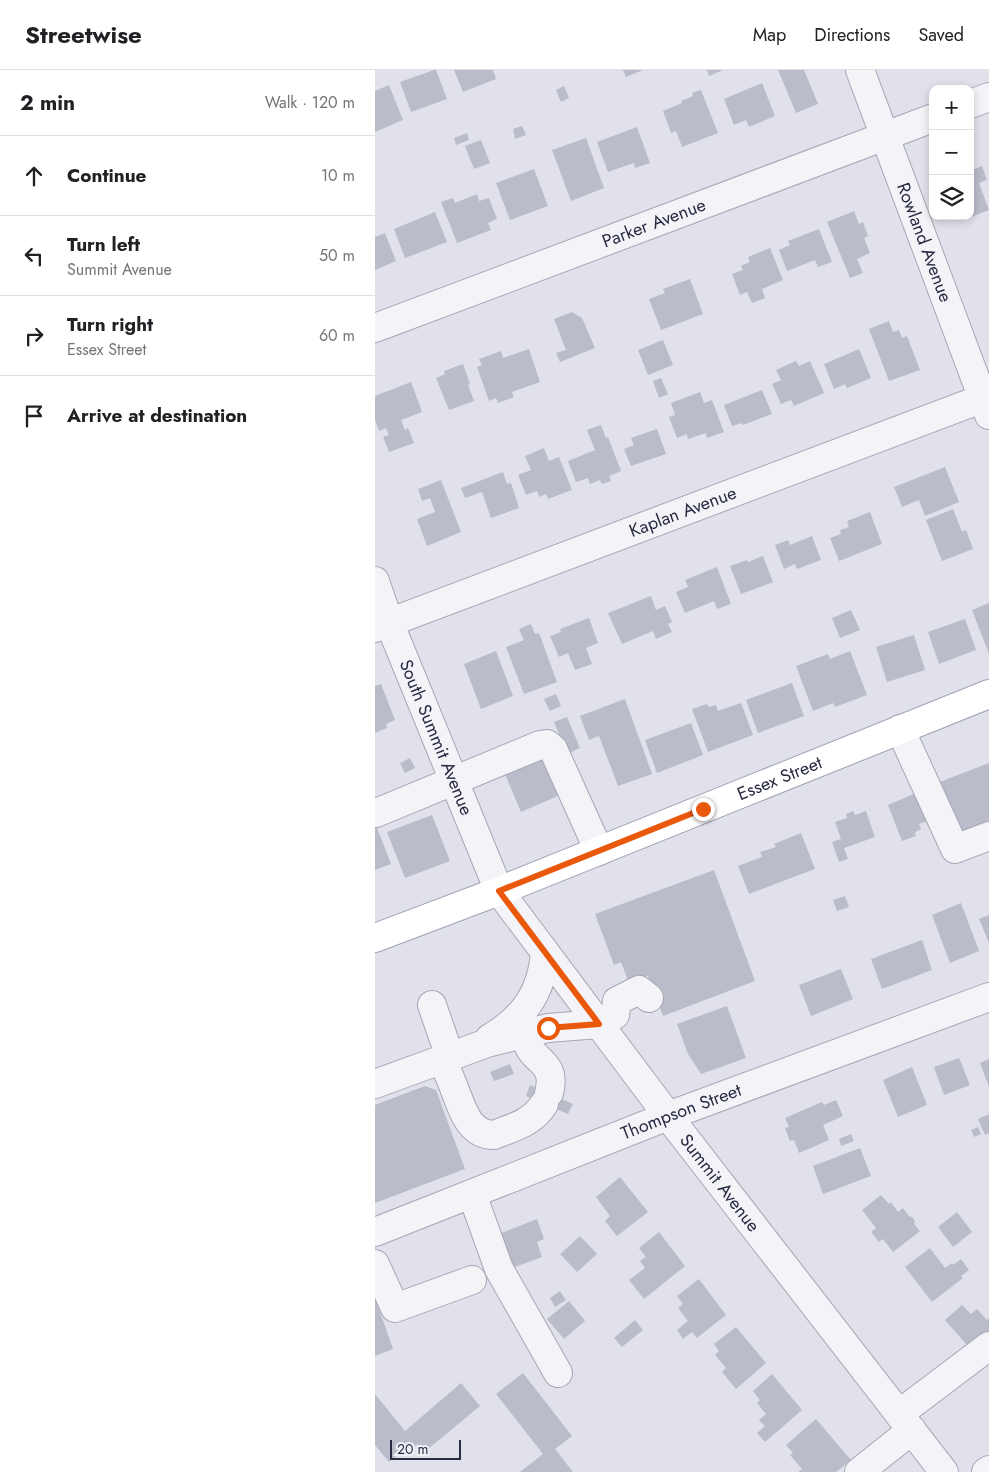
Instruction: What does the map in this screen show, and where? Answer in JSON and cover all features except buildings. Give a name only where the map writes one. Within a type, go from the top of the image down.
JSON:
[{"type":"main road","name":"Essex Street","points":[[375,938],[499,891],[989,694]]},
{"type":"street","name":"Rowland Avenue","points":[[859,70],[987,403]]},
{"type":"street","points":[[974,103],[989,97]]},
{"type":"street","name":"Parker Avenue","points":[[375,328],[929,120]]},
{"type":"street","name":"Kaplan Avenue","points":[[382,625],[987,403]]},
{"type":"street","name":"South Summit Avenue","points":[[375,581],[382,625],[454,781],[499,891]]},
{"type":"street","points":[[900,729],[955,849],[989,836]]},
{"type":"street","points":[[376,813],[540,745],[547,744],[553,749],[599,851]]},
{"type":"street","name":"Summit Avenue","points":[[499,891],[545,953],[607,1020],[668,1116],[944,1472]]},
{"type":"street","points":[[463,1052],[500,1032],[525,1009],[533,999],[539,984],[544,968],[545,953]]},
{"type":"street","name":"Thompson Street","points":[[375,1232],[668,1116],[989,996]]},
{"type":"street","points":[[375,1084],[463,1052],[534,1031],[607,1020],[627,1021],[648,1010],[652,997]]},
{"type":"street","points":[[432,1005],[463,1052],[466,1118],[481,1133],[487,1135],[493,1135],[529,1121],[547,1099],[551,1077],[545,1064],[535,1055],[527,1043],[527,1039],[534,1031]]},
{"type":"street","points":[[472,1194],[499,1269],[558,1374]]},
{"type":"street","points":[[375,1264],[395,1308],[472,1280]]},
{"type":"street","points":[[859,1472],[905,1422],[989,1346]]},
{"type":"route","points":[[548,1028],[599,1024],[499,891],[703,809]]}]
